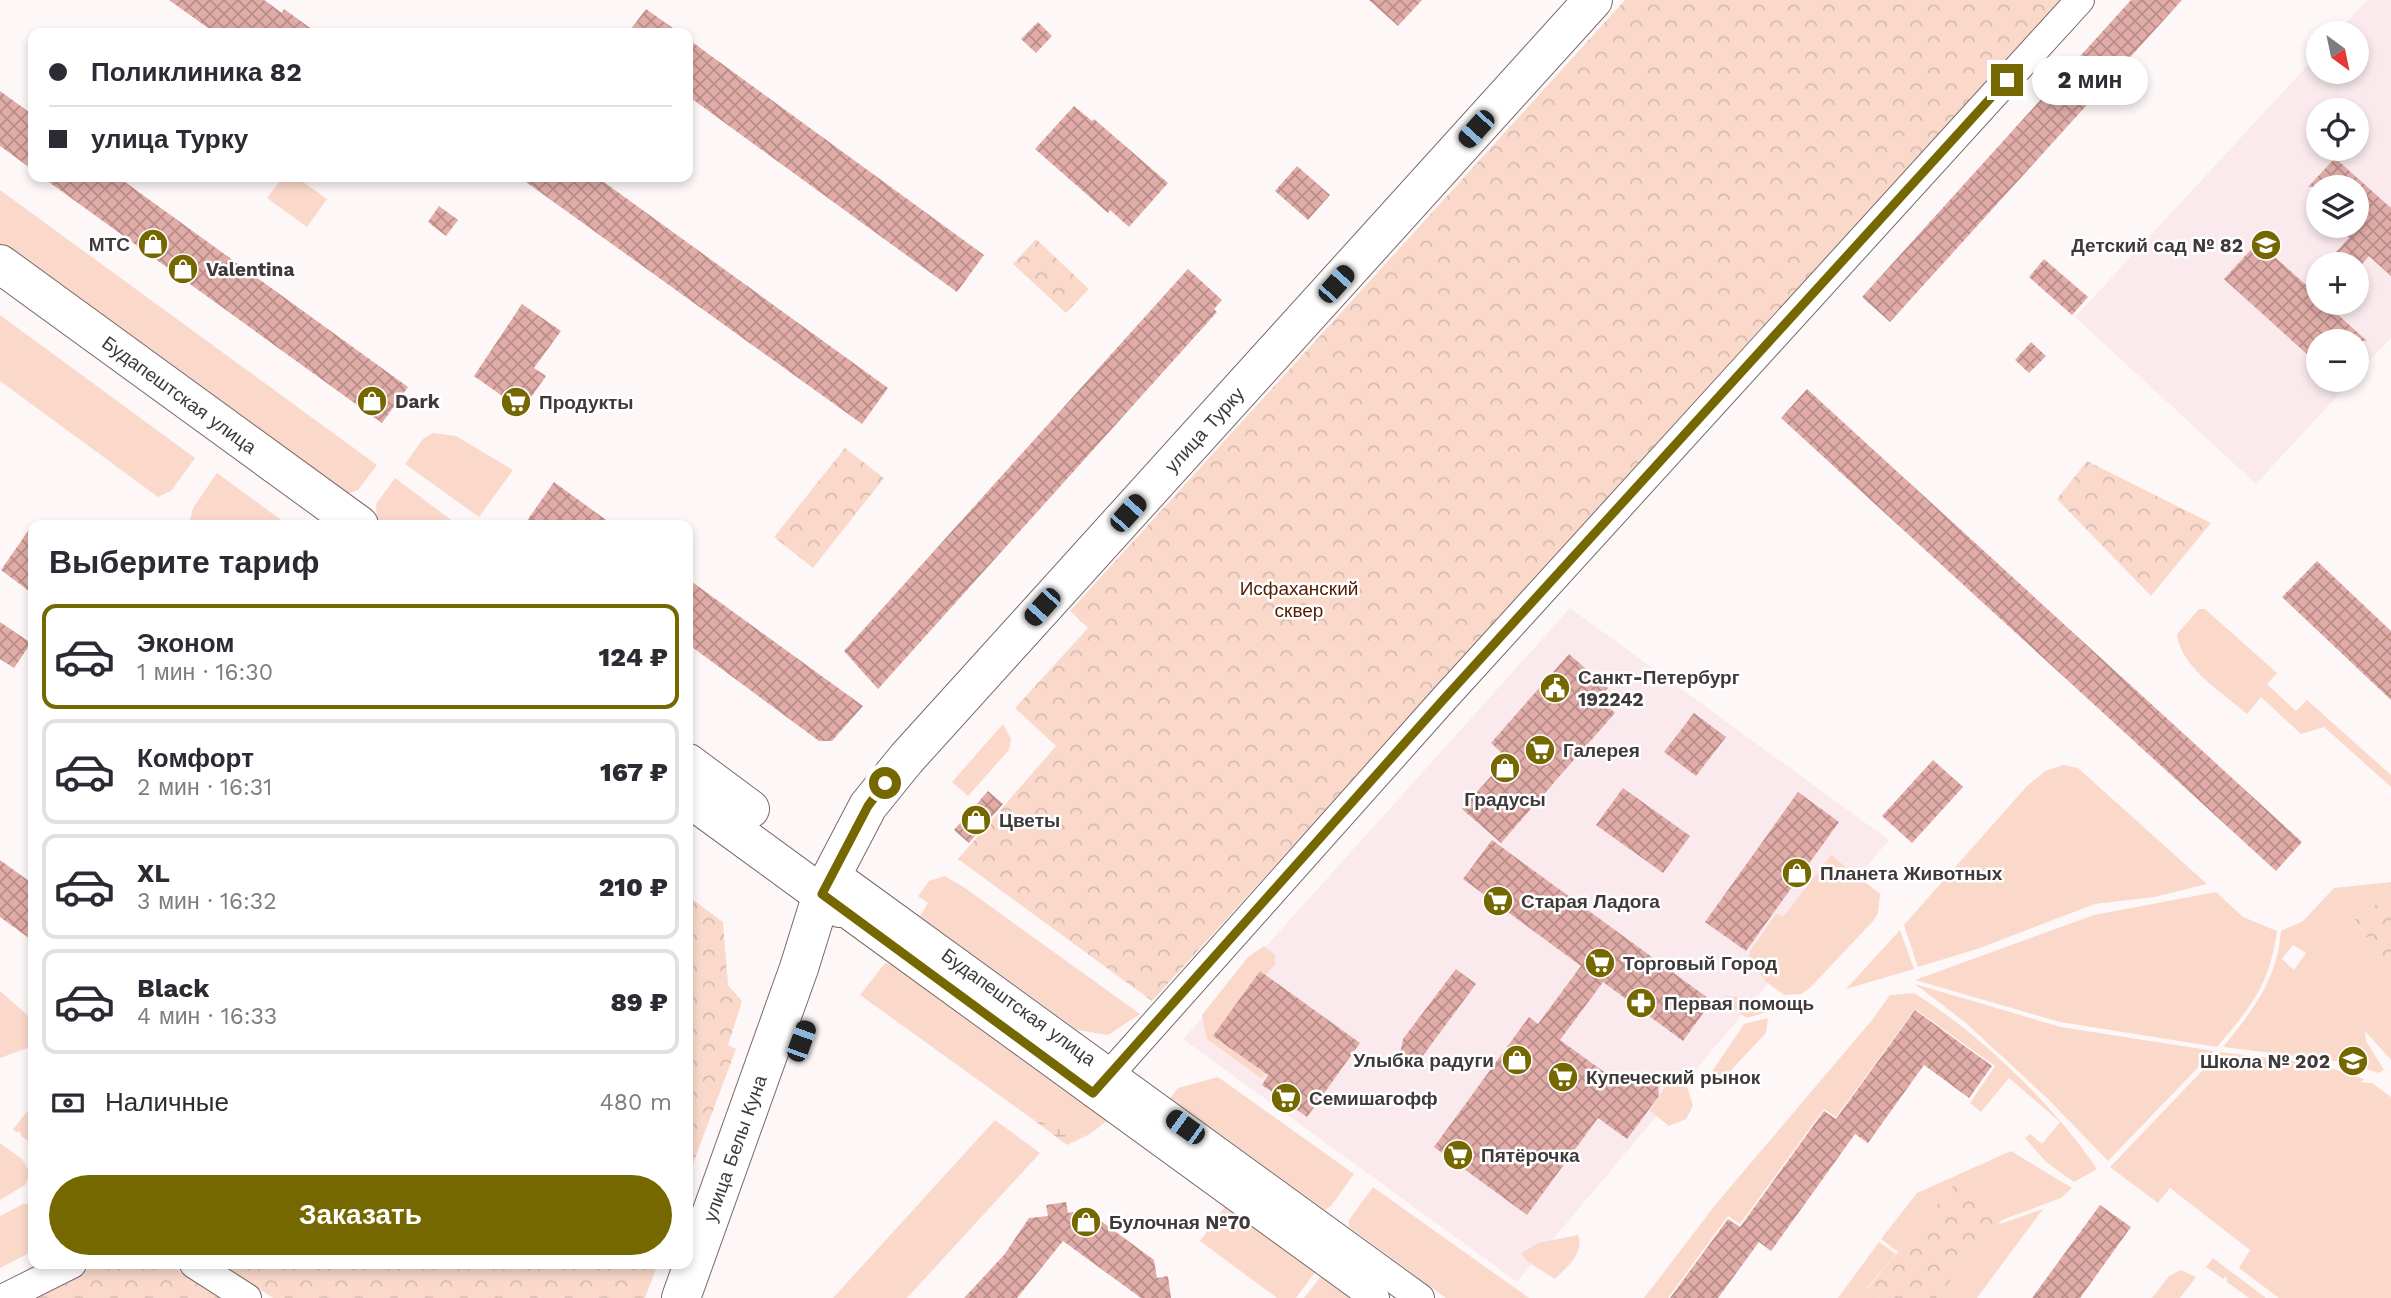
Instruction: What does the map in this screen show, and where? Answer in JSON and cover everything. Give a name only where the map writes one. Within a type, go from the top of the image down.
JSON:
[{"type":"street","name":"улица Турку","points":[[833,892],[868,806],[905,759],[1593,0]]},
{"type":"street","points":[[1100,1082],[2080,0]]},
{"type":"street","name":"Будапештская улица","points":[[0,264],[352,520]]},
{"type":"street","name":"Будапештская улица","points":[[0,296],[307,520]]},
{"type":"street","name":"Будапештская улица","points":[[693,767],[833,892],[1100,1082],[1420,1298]]},
{"type":"street","name":"Будапештская улица","points":[[693,800],[833,892],[1100,1082],[1375,1298]]},
{"type":"street","name":"улица Белы Куна","points":[[693,1264],[799,968],[833,892]]},
{"type":"street","name":"улица Белы Куна","points":[[709,1298],[833,892]]},
{"type":"street","points":[[4,1298],[62,1269]]},
{"type":"street","points":[[202,1269],[247,1298]]},
{"type":"street","name":"улица Белы Куна","points":[[681,1298],[691,1269]]},
{"type":"shaded area","name":"Детский сад № 82","points":[[2367,0],[2391,0],[2391,338],[2369,361],[2369,329],[2306,329],[2306,392],[2341,392],[2256,484],[2075,317],[2306,67],[2306,84],[2370,84],[2370,21],[2348,21]]},
{"type":"shaded area","points":[[1570,608],[1889,840],[1517,1282],[1183,1039]]},
{"type":"green space","name":"Исфаханский сквер","points":[[1625,0],[2061,0],[1152,1001],[958,859],[1056,746],[1015,708],[1088,628],[1070,611]]},
{"type":"green space","points":[[279,182],[303,182],[327,199],[307,227],[267,198]]},
{"type":"green space","points":[[0,190],[377,465],[358,490],[341,496],[0,247]]},
{"type":"green space","points":[[1036,239],[1089,289],[1066,313],[1013,264]]},
{"type":"green space","points":[[0,315],[195,458],[171,491],[158,497],[0,381]]},
{"type":"green space","points":[[433,433],[456,436],[513,470],[479,517],[405,464],[423,439]]},
{"type":"green space","points":[[845,448],[884,478],[813,568],[774,537]]},
{"type":"green space","points":[[2087,461],[2211,523],[2151,596],[2057,499]]},
{"type":"green space","points":[[217,473],[281,520],[190,520],[193,508]]},
{"type":"green space","points":[[395,478],[451,520],[377,520],[376,504]]},
{"type":"green space","points":[[2199,609],[2205,609],[2277,673],[2267,684],[2296,711],[2307,700],[2391,775],[2391,787],[2324,727],[2301,734],[2261,697],[2247,714],[2204,678],[2186,657],[2177,634]]},
{"type":"green space","points":[[1003,724],[1011,739],[1009,750],[968,796],[952,782]]},
{"type":"green space","points":[[2064,765],[2078,768],[2207,884],[2154,897],[2095,904],[1980,948],[1918,967],[1904,925],[2026,787],[2045,771]]},
{"type":"green space","points":[[1831,855],[1880,894],[1878,913],[1810,988],[1801,994],[1784,995],[1765,981],[1749,956],[1750,951],[1776,914],[1784,916]]},
{"type":"green space","points":[[945,876],[1140,1014],[1108,1035],[1077,1030],[920,916],[928,903],[918,896],[929,881]]},
{"type":"green space","points":[[2391,882],[2391,894],[2354,920],[2383,960],[2391,954],[2391,1060],[2365,1031],[2366,1041],[2384,1070],[2379,1073],[2344,1062],[2223,1047],[2262,994],[2279,949],[2281,931],[2303,921],[2334,888]],"holes":[[[2293,945],[2306,953],[2294,970],[2282,959]]]},
{"type":"green space","points":[[2216,892],[2243,917],[2277,931],[2264,981],[2240,1019],[2217,1047],[2060,1022],[1915,980],[2094,915]]},
{"type":"green space","points":[[2391,894],[2391,954],[2383,960],[2354,920]]},
{"type":"green space","points":[[693,900],[723,922],[728,985],[742,1001],[728,1045],[736,1049],[693,1164]]},
{"type":"green space","points":[[1900,930],[1914,969],[1846,989]]},
{"type":"green space","points":[[1264,946],[1275,955],[1275,964],[1266,975],[1260,971],[1214,1036],[1266,1074],[1262,1079],[1207,1039],[1202,1015],[1248,957]]},
{"type":"green space","points":[[885,963],[897,966],[1108,1120],[1090,1134],[1078,1136],[1031,1118],[860,995]]},
{"type":"green space","points":[[1915,984],[2061,1027],[2214,1051],[2108,1161],[2049,1100],[1966,1023]]},
{"type":"green space","points":[[0,991],[28,1016],[28,1048],[0,1058]]},
{"type":"green space","points":[[1914,993],[1964,1028],[2014,1072],[2060,1120],[2097,1169],[2074,1182],[2046,1162],[2025,1138],[2030,1134],[2042,1144],[2060,1122],[2009,1078],[1981,1112],[1970,1103],[1995,1066],[1915,1009],[1836,1117],[1824,1109],[1740,1224],[1728,1216],[1668,1298],[1644,1298],[1716,1204],[1872,1020],[1890,995]]},
{"type":"green space","points":[[1725,996],[1752,998],[1767,1012],[1747,1018],[1726,1003]]},
{"type":"green space","points":[[1768,1018],[1766,1033],[1721,1081],[1712,1085],[1705,1082],[1744,1024]]},
{"type":"green space","points":[[2220,1052],[2319,1064],[2364,1079],[2361,1082],[2372,1083],[2391,1097],[2391,1298],[2279,1298],[2239,1268],[2250,1250],[2170,1188],[2158,1203],[2110,1167]]},
{"type":"green space","points":[[1218,1077],[1354,1174],[1331,1206],[1325,1210],[1170,1098],[1178,1088]]},
{"type":"green space","points":[[1671,1077],[1687,1086],[1693,1106],[1686,1119],[1669,1126],[1650,1111]]},
{"type":"green space","points":[[28,1110],[28,1141],[21,1136],[20,1131],[17,1133],[13,1129]]},
{"type":"green space","points":[[1031,1118],[1078,1136],[1090,1134],[1067,1145]]},
{"type":"green space","points":[[995,1120],[1040,1153],[907,1298],[833,1298]]},
{"type":"green space","points":[[0,1143],[22,1159],[28,1170],[28,1178],[25,1185],[0,1200]]},
{"type":"green space","points":[[2011,1151],[2072,1188],[2061,1198],[2002,1220],[1955,1185],[1898,1252],[1881,1239],[1917,1193]]},
{"type":"green space","points":[[1955,1184],[2002,1220],[1936,1298],[1879,1298],[1867,1289]]},
{"type":"green space","points":[[1373,1187],[1529,1298],[1446,1298],[1349,1227],[1349,1220]]},
{"type":"green space","points":[[28,1204],[28,1254],[0,1268],[0,1216]]},
{"type":"green space","points":[[1226,1205],[1316,1271],[1296,1298],[1277,1298],[1200,1241]]},
{"type":"green space","points":[[2043,1209],[1977,1298],[1936,1298],[1997,1225]]},
{"type":"green space","points":[[1578,1235],[1580,1242],[1577,1254],[1555,1279],[1528,1262],[1521,1253],[1538,1243]]},
{"type":"green space","points":[[1879,1242],[1896,1254],[1867,1288],[1879,1298],[1838,1298]]},
{"type":"green space","points":[[2213,1258],[2266,1298],[2249,1298],[2227,1282],[2226,1276],[2223,1279],[2206,1267]]},
{"type":"green space","points":[[88,1269],[176,1269],[221,1298],[31,1298]]},
{"type":"green space","points":[[228,1269],[656,1269],[645,1298],[273,1298]]},
{"type":"green space","points":[[2181,1270],[2196,1277],[2180,1298],[2152,1298],[2169,1276]]},
{"type":"green space","points":[[1322,1275],[1354,1298],[1304,1298]]},
{"type":"building","points":[[169,0],[264,0],[282,13],[284,9],[310,28],[208,28]]},
{"type":"building","points":[[1369,0],[1422,0],[1398,26]]},
{"type":"building","points":[[2131,0],[2182,0],[1890,322],[1862,297]]},
{"type":"building","points":[[646,9],[673,28],[632,28]]},
{"type":"building","points":[[1038,22],[1052,36],[1036,53],[1021,39]]},
{"type":"building","points":[[693,43],[984,255],[957,292],[693,100]]},
{"type":"building","points":[[0,91],[28,111],[28,166],[0,146]]},
{"type":"building","points":[[1074,106],[1092,121],[1094,119],[1168,183],[1129,227],[1110,210],[1108,213],[1035,149]]},
{"type":"building","points":[[2332,161],[2338,161],[2354,175],[2319,175]]},
{"type":"building","points":[[1297,166],[1330,195],[1308,220],[1275,191]]},
{"type":"building","points":[[49,182],[125,182],[408,387],[382,423]]},
{"type":"building","points":[[526,182],[604,182],[888,388],[862,424]]},
{"type":"building","points":[[2369,188],[2391,208],[2391,276],[2369,256],[2369,252],[2336,252],[2349,238],[2369,238]]},
{"type":"building","points":[[439,206],[458,220],[446,236],[428,222]]},
{"type":"building","points":[[2258,242],[2306,285],[2306,315],[2338,315],[2354,329],[2306,329],[2306,353],[2224,279]]},
{"type":"building","points":[[2044,259],[2088,297],[2072,315],[2029,277]]},
{"type":"building","points":[[1188,269],[1222,300],[1214,309],[1217,312],[878,689],[844,651]]},
{"type":"building","points":[[522,304],[561,331],[534,368],[546,376],[522,410],[474,376]]},
{"type":"building","points":[[2031,342],[2046,356],[2029,373],[2015,360]]},
{"type":"building","points":[[1807,389],[2302,842],[2276,871],[1781,418]]},
{"type":"building","points":[[554,482],[606,520],[527,520]]},
{"type":"building","points":[[28,531],[28,590],[1,570]]},
{"type":"building","points":[[2317,561],[2391,631],[2391,700],[2282,597]]},
{"type":"building","points":[[693,583],[863,706],[832,741],[819,741],[693,648]]},
{"type":"building","points":[[0,622],[28,641],[28,647],[14,668],[0,659]]},
{"type":"building","name":"Галерея","points":[[1569,654],[1608,688],[1598,698],[1615,713],[1501,843],[1462,809],[1507,758],[1491,743]]},
{"type":"building","points":[[1694,713],[1726,737],[1696,776],[1664,752]]},
{"type":"building","points":[[1933,760],[1963,787],[1912,843],[1882,816]]},
{"type":"building","points":[[1623,788],[1690,836],[1663,873],[1596,825]]},
{"type":"building","name":"Цветы","points":[[988,791],[1003,804],[969,843],[954,830]]},
{"type":"building","points":[[1798,792],[1839,822],[1746,951],[1705,922]]},
{"type":"building","points":[[1492,840],[1712,1001],[1683,1041],[1603,982],[1560,1040],[1618,1082],[1634,1072],[1648,1072],[1658,1083],[1659,1096],[1627,1139],[1598,1118],[1527,1215],[1434,1147],[1529,1017],[1538,1024],[1581,966],[1463,879]]},
{"type":"building","points":[[0,860],[28,880],[28,937],[0,917]]},
{"type":"building","points":[[1456,969],[1476,984],[1413,1069],[1399,1059],[1403,1039]]},
{"type":"building","points":[[1260,971],[1360,1043],[1307,1117],[1262,1085],[1268,1075],[1213,1036]]},
{"type":"building","points":[[1915,1010],[1992,1066],[1969,1098],[1924,1065],[1868,1143],[1855,1134],[1771,1251],[1759,1242],[1718,1298],[1670,1298],[1728,1219],[1740,1227],[1824,1111],[1836,1119]]},
{"type":"building","points":[[1066,1202],[1068,1213],[1086,1210],[1154,1260],[1157,1278],[1168,1276],[1171,1298],[1141,1298],[1063,1241],[1017,1298],[964,1298],[1004,1255],[1029,1218],[1048,1216],[1046,1205]]},
{"type":"building","points":[[2100,1205],[2131,1227],[2080,1298],[2032,1298]]},
{"type":"place","name":"МТС","points":[[153,244]]},
{"type":"place","name":"Детский сад № 82","points":[[2266,245]]},
{"type":"place","name":"Valentina","points":[[183,269]]},
{"type":"place","name":"Dark","points":[[372,401]]},
{"type":"place","name":"Продукты","points":[[516,402]]},
{"type":"place","name":"Санкт-Петербург 192242","points":[[1555,688]]},
{"type":"place","name":"Галерея","points":[[1540,750]]},
{"type":"place","name":"Градусы","points":[[1505,768]]},
{"type":"place","name":"Цветы","points":[[976,820]]},
{"type":"place","name":"Планета Животных","points":[[1797,873]]},
{"type":"place","name":"Старая Ладога","points":[[1498,901]]},
{"type":"place","name":"Торговый Город","points":[[1600,963]]},
{"type":"place","name":"Первая помощь","points":[[1641,1003]]},
{"type":"place","name":"Улыбка радуги","points":[[1517,1060]]},
{"type":"place","name":"Школа № 202","points":[[2353,1061]]},
{"type":"place","name":"Купеческий рынок","points":[[1563,1077]]},
{"type":"place","name":"Семишагофф","points":[[1286,1098]]},
{"type":"place","name":"Пятёрочка","points":[[1458,1155]]},
{"type":"place","name":"Булочная №70","points":[[1086,1222]]},
{"type":"route","points":[[885,783],[868,806],[822,894],[1093,1093],[1108,1072],[1443,700],[2007,80]]}]
